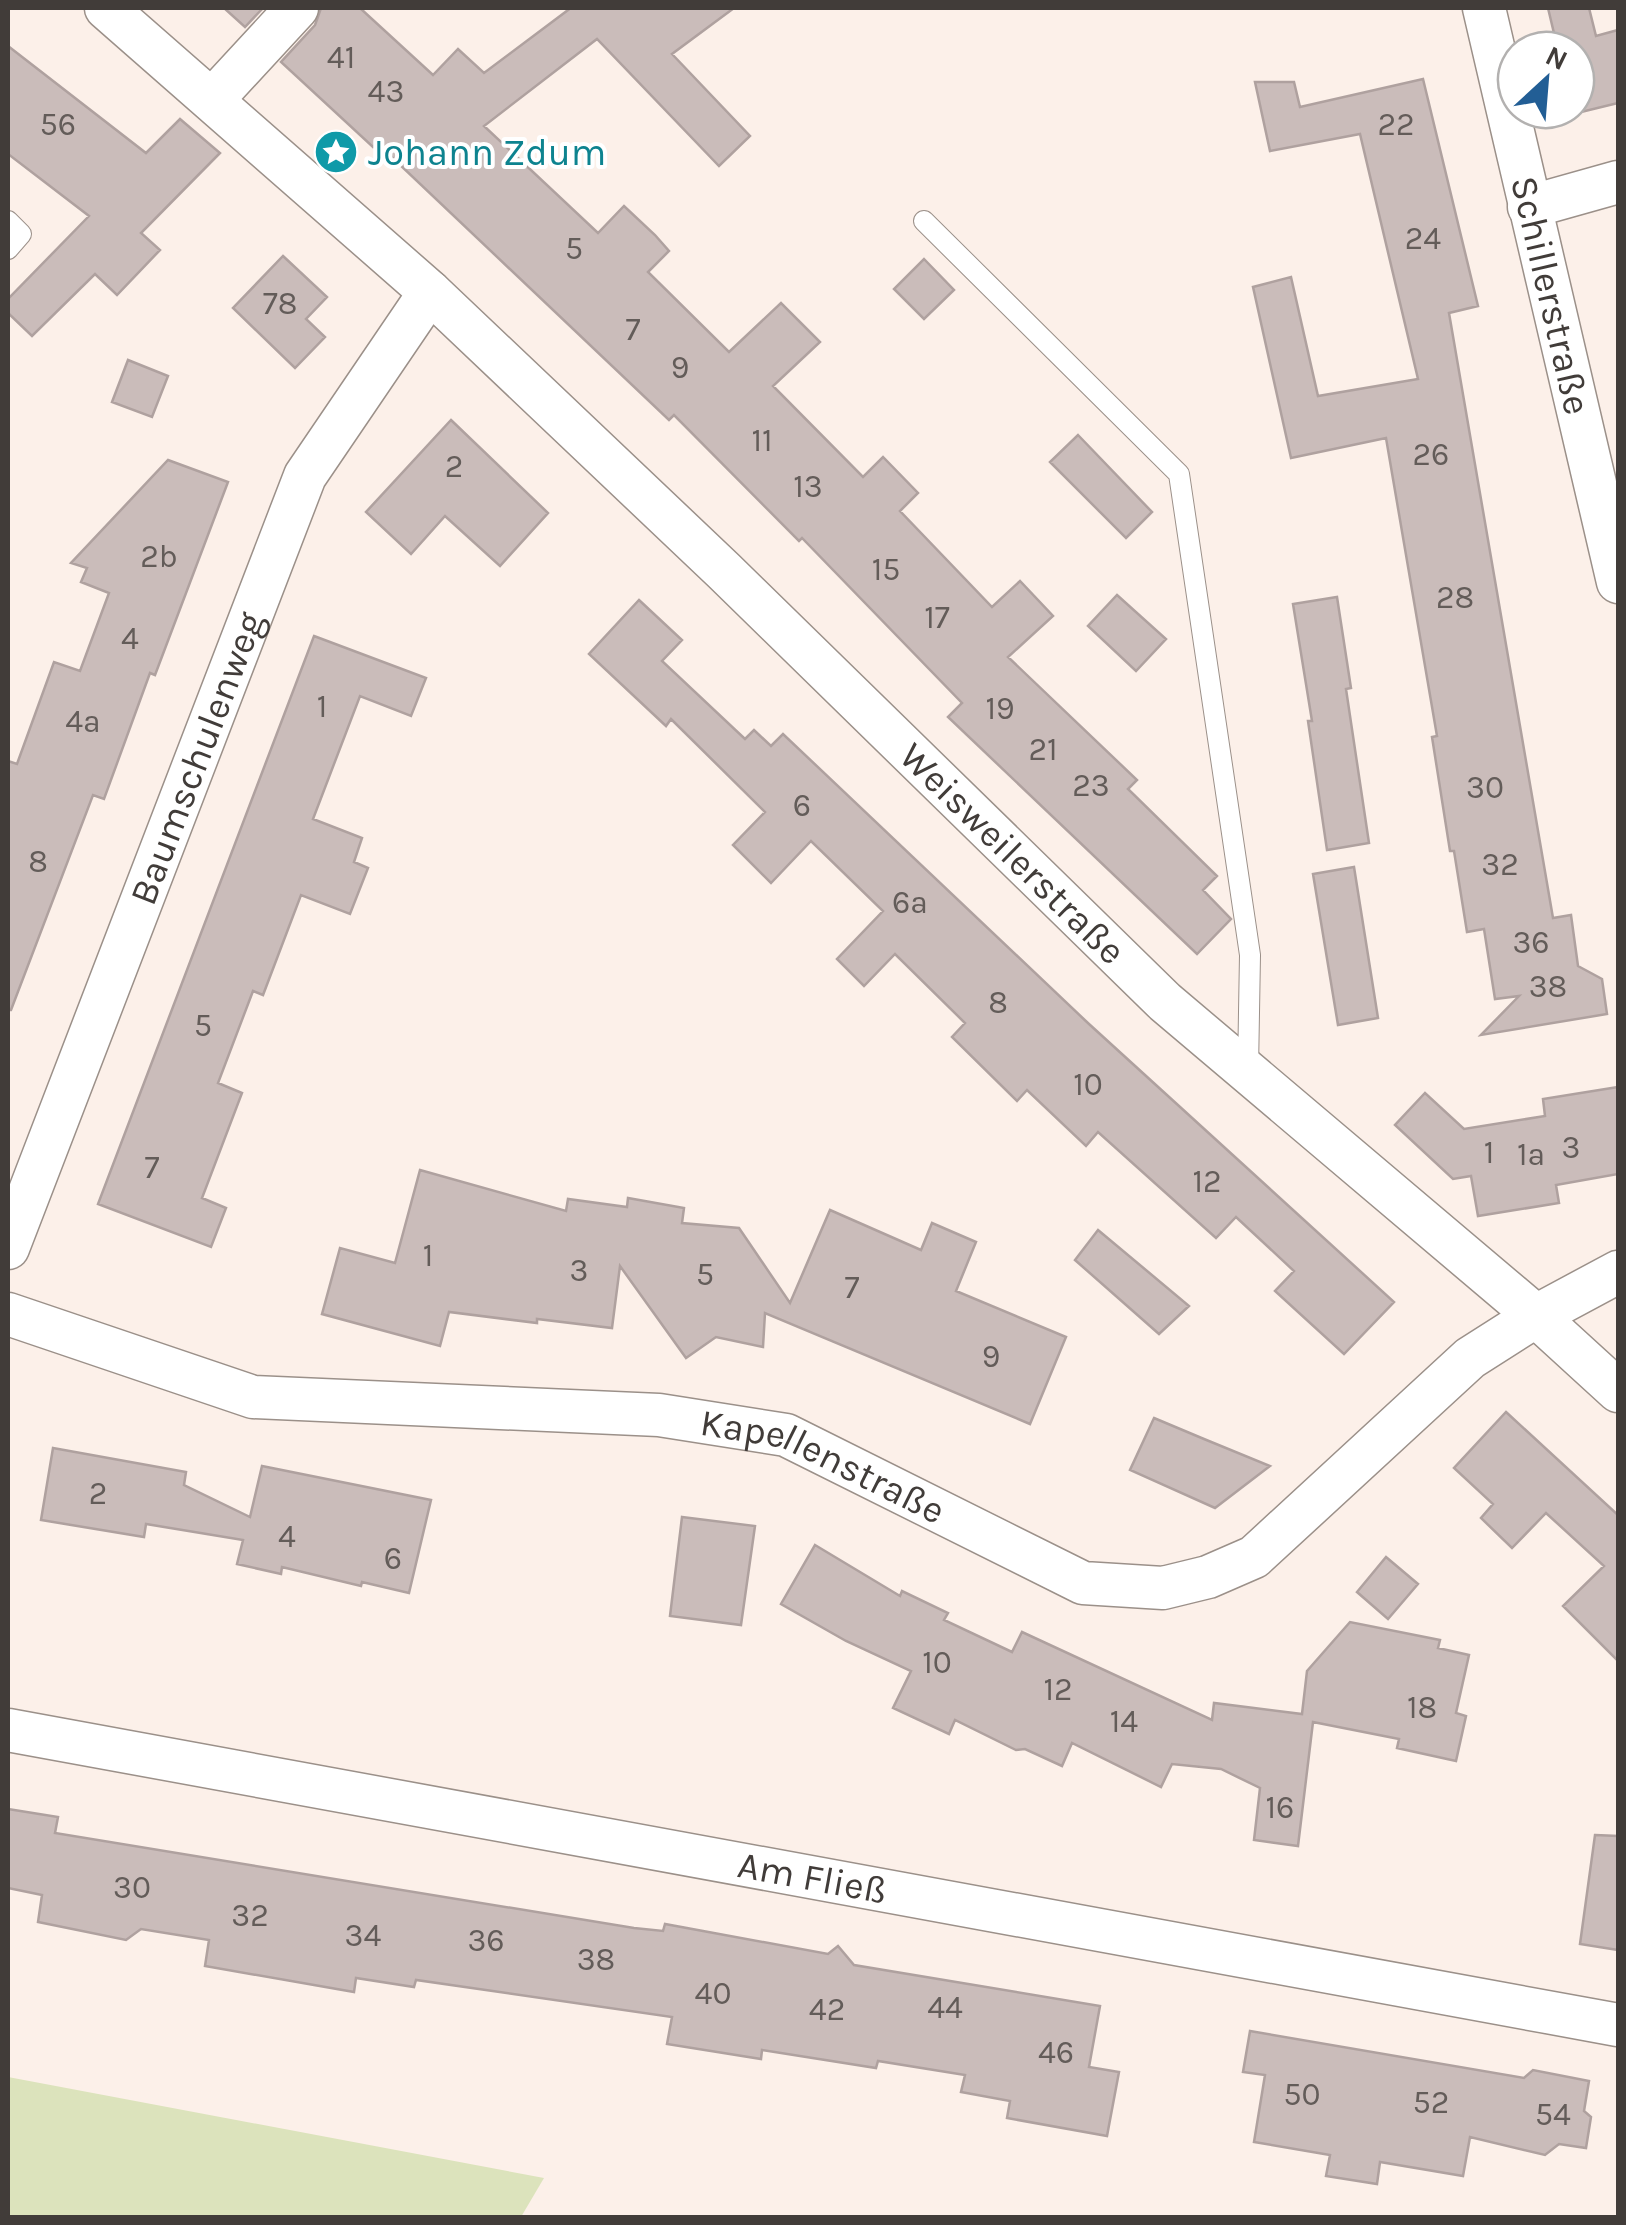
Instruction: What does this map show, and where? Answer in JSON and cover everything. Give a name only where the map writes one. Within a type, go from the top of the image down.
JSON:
[{"type":"street","name":"Weisweilerstraße","points":[[106,8],[430,292],[724,571],[1165,1002],[1536,1316],[1618,1392]]},
{"type":"street","points":[[212,100],[297,8]]},
{"type":"street","name":"Schillerstraße","points":[[1484,8],[1618,582]]},
{"type":"street","points":[[1529,206],[1618,182]]},
{"type":"street","name":"Baumschulenweg","points":[[8,1248],[305,476],[430,292]]},
{"type":"street","name":"Kapellenstraße","points":[[8,1314],[252,1396],[658,1415],[786,1435],[1083,1582],[1162,1588],[1208,1577],[1254,1556],[1470,1358],[1536,1316],[1618,1272]]},
{"type":"street","name":"Am Fließ","points":[[8,1730],[1618,2025]]},
{"type":"lane","points":[[8,221],[21,234],[8,249]]},
{"type":"lane","points":[[924,221],[1179,474],[1250,955],[1248,1072]]},
{"type":"green space","points":[[8,2077],[544,2178],[521,2217],[8,2217]]},
{"type":"building","points":[[224,8],[263,8],[245,27]]},
{"type":"building","points":[[321,8],[360,8],[433,75],[458,49],[484,73],[566,8],[734,8],[672,54],[750,136],[719,166],[597,39],[484,126],[598,233],[624,206],[669,251],[648,272],[729,352],[781,303],[820,342],[773,386],[863,477],[883,457],[918,493],[900,511],[992,607],[1020,581],[1053,616],[1008,657],[1137,780],[1128,789],[1217,876],[1203,890],[1231,919],[1197,954],[948,717],[962,703],[802,538],[799,541],[674,415],[669,420],[377,143],[373,147],[281,62],[315,25]]},
{"type":"building","points":[[1548,8],[1589,8],[1594,30],[1553,30]]},
{"type":"building","points":[[1618,30],[1618,103],[1596,108],[1596,36]]},
{"type":"building","points":[[8,46],[146,153],[180,119],[220,153],[141,233],[160,250],[117,295],[95,274],[32,336],[8,313],[8,299],[89,216],[8,154]]},
{"type":"building","points":[[1423,79],[1478,306],[1449,313],[1553,918],[1571,915],[1578,966],[1602,979],[1607,1014],[1481,1035],[1519,996],[1495,999],[1484,929],[1467,932],[1454,851],[1450,851],[1432,737],[1437,736],[1386,438],[1291,458],[1253,287],[1291,277],[1318,396],[1418,379],[1360,134],[1270,151],[1255,82],[1294,82],[1300,107]]},
{"type":"building","points":[[283,256],[327,297],[306,319],[325,337],[295,368],[233,308]]},
{"type":"building","points":[[924,259],[954,290],[924,319],[894,289]]},
{"type":"building","points":[[128,360],[168,376],[152,417],[112,402]]},
{"type":"building","points":[[451,420],[548,513],[500,566],[445,516],[411,554],[366,512]]},
{"type":"building","points":[[1078,435],[1152,512],[1126,538],[1050,462]]},
{"type":"building","points":[[168,460],[228,482],[155,675],[150,673],[104,799],[93,795],[8,1010],[8,761],[17,764],[54,662],[80,671],[109,593],[81,582],[87,568],[71,563]]},
{"type":"building","points":[[1117,595],[1166,639],[1136,671],[1088,626]]},
{"type":"building","points":[[1337,597],[1369,843],[1327,850],[1293,604]]},
{"type":"building","points":[[639,600],[682,640],[662,661],[745,739],[754,730],[771,746],[783,734],[1089,1024],[1394,1302],[1344,1354],[1275,1291],[1294,1271],[1236,1217],[1216,1238],[1098,1132],[1086,1146],[1027,1090],[1017,1101],[952,1037],[965,1023],[895,954],[864,986],[837,959],[883,911],[811,841],[771,883],[733,845],[765,812],[671,719],[666,726],[589,654]]},
{"type":"building","points":[[314,636],[426,678],[411,716],[360,696],[313,819],[362,838],[354,862],[368,868],[350,914],[301,895],[263,995],[253,991],[218,1083],[242,1093],[202,1198],[226,1208],[211,1247],[98,1204]]},
{"type":"building","points":[[1354,867],[1378,1018],[1338,1025],[1313,874]]},
{"type":"building","points":[[1618,1087],[1618,1174],[1556,1185],[1559,1203],[1478,1216],[1471,1176],[1453,1179],[1395,1125],[1425,1093],[1464,1129],[1545,1116],[1543,1099]]},
{"type":"building","points":[[420,1170],[566,1211],[568,1199],[627,1207],[628,1198],[684,1208],[682,1223],[739,1228],[790,1303],[830,1210],[921,1250],[932,1223],[976,1242],[956,1291],[1066,1337],[1030,1424],[765,1313],[763,1347],[716,1337],[686,1358],[620,1266],[612,1328],[449,1312],[440,1346],[322,1314],[340,1248],[395,1263]]},
{"type":"building","points":[[1098,1230],[1189,1306],[1159,1334],[1075,1260]]},
{"type":"building","points":[[1506,1412],[1618,1515],[1618,1661],[1563,1606],[1604,1566],[1546,1513],[1512,1548],[1481,1518],[1493,1504],[1454,1468]]},
{"type":"building","points":[[1154,1418],[1270,1466],[1215,1508],[1130,1470]]},
{"type":"building","points":[[53,1448],[186,1472],[184,1485],[250,1517],[262,1466],[431,1500],[409,1593],[282,1567],[281,1574],[237,1564],[243,1540],[146,1524],[144,1537],[41,1520]]},
{"type":"building","points":[[682,1517],[755,1526],[741,1625],[670,1616]]},
{"type":"building","points":[[815,1545],[900,1596],[902,1591],[948,1613],[944,1620],[1012,1652],[1022,1632],[1212,1720],[1214,1703],[1302,1714],[1307,1671],[1350,1622],[1440,1640],[1438,1648],[1469,1655],[1456,1713],[1466,1716],[1456,1761],[1397,1748],[1399,1739],[1313,1722],[1298,1846],[1254,1840],[1260,1788],[1221,1769],[1172,1764],[1161,1787],[1072,1743],[1062,1766],[1025,1749],[1016,1750],[955,1720],[949,1734],[893,1708],[911,1671],[846,1641],[781,1604]]},
{"type":"building","points":[[1386,1557],[1418,1584],[1388,1619],[1357,1592]]},
{"type":"building","points":[[8,1809],[58,1817],[55,1833],[634,1928],[663,1931],[665,1924],[828,1954],[838,1946],[854,1965],[1100,2006],[1089,2067],[1119,2072],[1107,2136],[1007,2118],[1010,2101],[961,2092],[965,2075],[878,2061],[876,2068],[762,2050],[761,2059],[667,2044],[672,2017],[416,1980],[414,1987],[356,1978],[354,1992],[205,1966],[209,1940],[141,1929],[126,1940],[38,1922],[42,1895],[8,1888]]},
{"type":"building","points":[[1595,1835],[1618,1836],[1618,1950],[1580,1944]]},
{"type":"building","points":[[1250,2031],[1524,2078],[1533,2070],[1589,2081],[1584,2111],[1591,2117],[1586,2148],[1559,2144],[1545,2155],[1470,2137],[1463,2176],[1380,2162],[1377,2184],[1326,2176],[1330,2155],[1254,2142],[1265,2075],[1243,2072]]},
{"type":"place","name":"Johann Zdum","points":[[336,152]]}]
